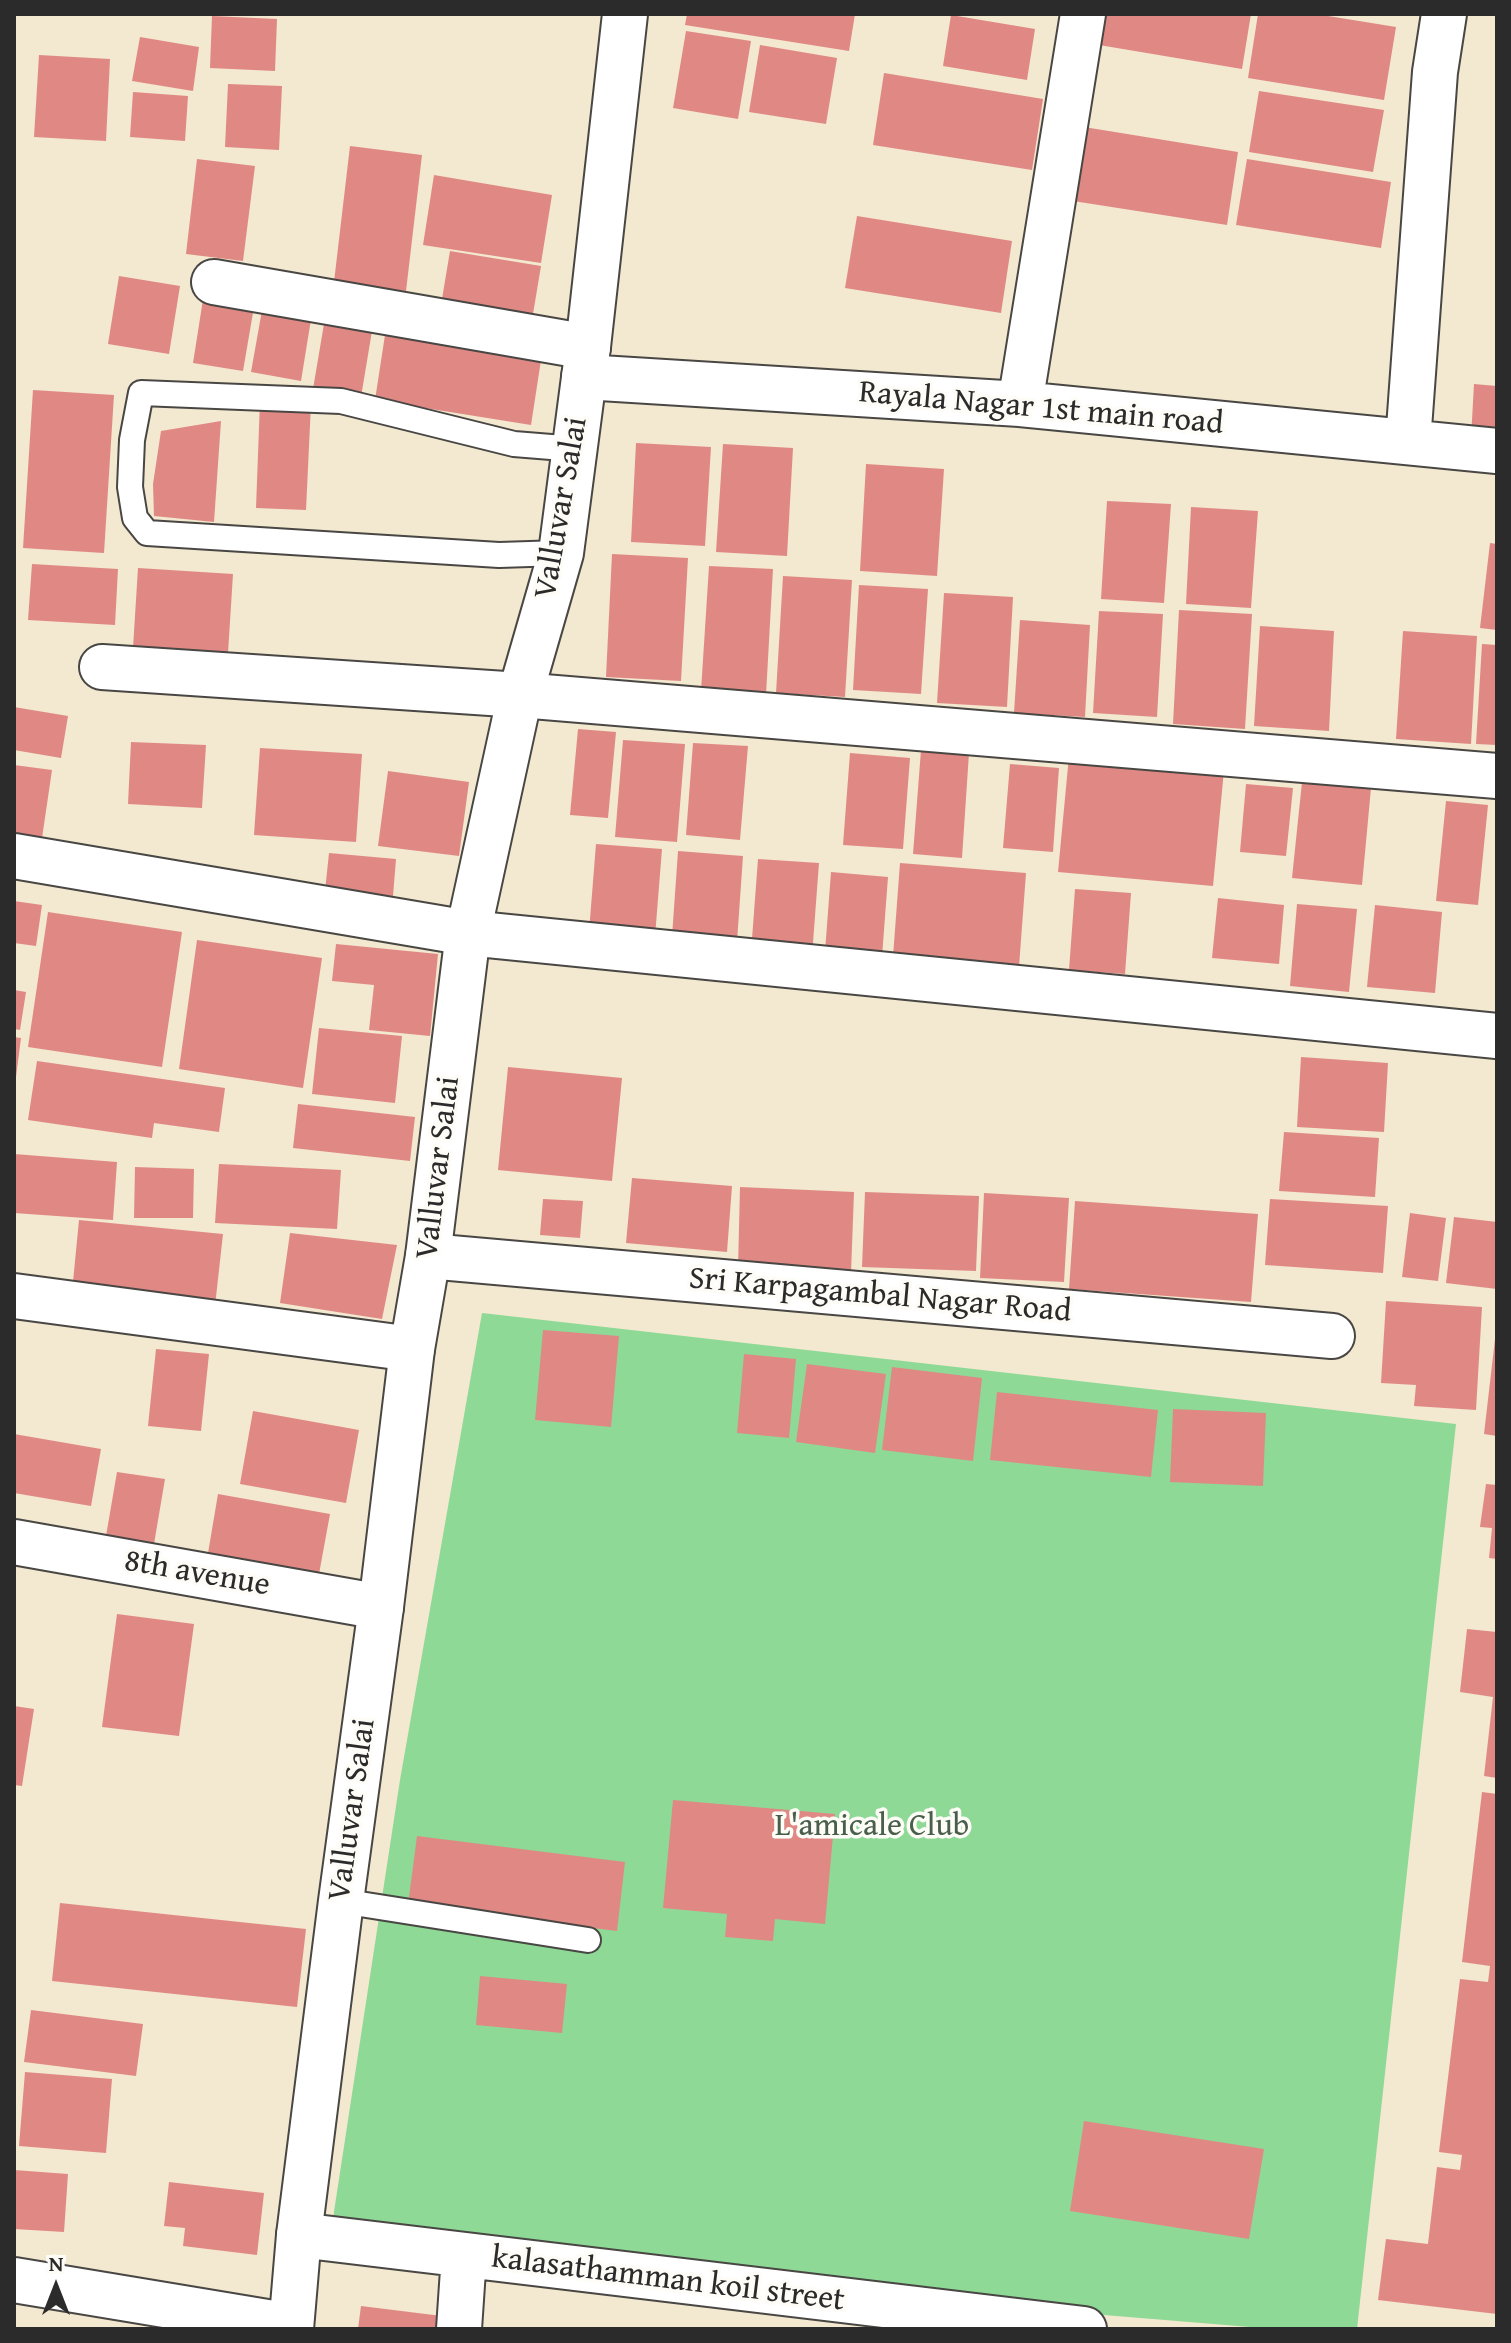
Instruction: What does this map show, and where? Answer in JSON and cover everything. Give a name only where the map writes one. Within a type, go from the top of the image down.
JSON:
[{"type":"street","name":"Valluvar Salai","points":[[291,2328],[299,2235],[341,1901],[468,933],[520,695],[561,553],[576,449],[625,14]]},
{"type":"street","points":[[1020,404],[1083,14]]},
{"type":"street","points":[[1408,442],[1435,72],[1444,14]]},
{"type":"street","name":"Rayala Nagar 1st main road","points":[[214,282],[586,362],[1497,451]]},
{"type":"street","points":[[102,667],[520,695],[1497,776]]},
{"type":"street","points":[[14,856],[468,933],[1497,1036]]},
{"type":"street","name":"Sri Karpagambal Nagar Road","points":[[428,1256],[1332,1336]]},
{"type":"street","points":[[14,1296],[412,1349]]},
{"type":"street","name":"8th avenue","points":[[14,1542],[381,1607]]},
{"type":"street","name":"kalasathamman koil street","points":[[299,2235],[1084,2329]]},
{"type":"street","points":[[459,2329],[464,2255]]},
{"type":"street","points":[[14,2280],[291,2328]]},
{"type":"lane","points":[[561,553],[499,555],[147,533],[135,518],[130,487],[132,440],[141,393],[341,401],[514,444],[576,449]]},
{"type":"lane","points":[[341,1901],[588,1940]]},
{"type":"green space","name":"L'amicale Club","points":[[482,1313],[1456,1424],[1357,2329],[1274,2329],[328,2251],[400,1780]]},
{"type":"building","points":[[687,14],[855,14],[849,51],[685,25]]},
{"type":"building","points":[[1104,14],[1251,14],[1242,69],[1099,45]]},
{"type":"building","points":[[1258,14],[1316,14],[1396,27],[1384,100],[1248,78]]},
{"type":"building","points":[[951,15],[1035,29],[1027,80],[943,66]]},
{"type":"building","points":[[212,16],[277,19],[275,71],[210,68]]},
{"type":"building","points":[[686,31],[751,41],[738,119],[673,108]]},
{"type":"building","points":[[140,37],[199,47],[193,91],[132,81]]},
{"type":"building","points":[[760,45],[837,58],[826,124],[749,112]]},
{"type":"building","points":[[39,55],[110,59],[106,141],[34,137]]},
{"type":"building","points":[[884,73],[1043,99],[1032,170],[873,145]]},
{"type":"building","points":[[228,84],[282,86],[279,150],[225,147]]},
{"type":"building","points":[[1259,91],[1384,110],[1373,172],[1249,152]]},
{"type":"building","points":[[133,92],[188,96],[185,141],[130,137]]},
{"type":"building","points":[[1084,127],[1238,152],[1227,225],[1073,201]]},
{"type":"building","points":[[350,146],[422,155],[406,291],[334,282]]},
{"type":"building","points":[[197,159],[255,166],[243,261],[186,254]]},
{"type":"building","points":[[1247,159],[1391,182],[1381,248],[1236,225]]},
{"type":"building","points":[[434,175],[552,195],[541,263],[423,245]]},
{"type":"building","points":[[857,216],[1012,241],[1001,313],[845,288]]},
{"type":"building","points":[[450,251],[541,266],[532,320],[441,305]]},
{"type":"building","points":[[119,276],[180,286],[169,354],[108,344]]},
{"type":"building","points":[[204,293],[255,301],[243,371],[193,363]]},
{"type":"building","points":[[264,299],[313,307],[301,381],[251,372]]},
{"type":"building","points":[[326,312],[374,319],[361,397],[313,389]]},
{"type":"building","points":[[387,322],[543,347],[531,425],[375,400]]},
{"type":"building","points":[[1474,384],[1497,386],[1497,440],[1471,438]]},
{"type":"building","points":[[33,390],[114,395],[104,553],[23,548]]},
{"type":"building","points":[[260,401],[311,404],[306,510],[256,508]]},
{"type":"building","points":[[221,421],[214,522],[154,516],[153,484],[161,431]]},
{"type":"building","points":[[636,443],[711,447],[705,546],[631,542]]},
{"type":"building","points":[[723,444],[793,448],[787,556],[716,552]]},
{"type":"building","points":[[866,464],[944,469],[937,576],[860,571]]},
{"type":"building","points":[[1107,501],[1171,504],[1164,603],[1101,599]]},
{"type":"building","points":[[1191,507],[1258,511],[1251,608],[1186,604]]},
{"type":"building","points":[[1490,543],[1497,544],[1497,630],[1480,628]]},
{"type":"building","points":[[612,554],[688,558],[681,681],[606,677]]},
{"type":"building","points":[[32,564],[118,569],[115,625],[28,620]]},
{"type":"building","points":[[709,566],[773,569],[766,695],[701,691]]},
{"type":"building","points":[[138,568],[233,574],[228,653],[133,648]]},
{"type":"building","points":[[783,576],[852,580],[845,697],[776,693]]},
{"type":"building","points":[[859,585],[928,589],[921,694],[853,690]]},
{"type":"building","points":[[944,593],[1013,597],[1007,707],[937,703]]},
{"type":"building","points":[[1179,610],[1252,614],[1245,729],[1173,724]]},
{"type":"building","points":[[1099,611],[1163,614],[1157,717],[1093,713]]},
{"type":"building","points":[[1020,620],[1090,625],[1085,717],[1014,713]]},
{"type":"building","points":[[1260,626],[1334,631],[1329,731],[1254,726]]},
{"type":"building","points":[[1403,631],[1477,636],[1471,744],[1396,739]]},
{"type":"building","points":[[1482,644],[1497,645],[1497,745],[1476,744]]},
{"type":"building","points":[[14,707],[68,716],[61,758],[14,750]]},
{"type":"building","points":[[578,729],[616,732],[608,818],[570,815]]},
{"type":"building","points":[[623,740],[685,744],[677,842],[615,837]]},
{"type":"building","points":[[131,742],[206,745],[202,808],[128,804]]},
{"type":"building","points":[[693,743],[748,746],[740,840],[686,835]]},
{"type":"building","points":[[260,748],[362,754],[356,842],[254,835]]},
{"type":"building","points":[[921,750],[969,753],[962,858],[913,854]]},
{"type":"building","points":[[850,753],[910,758],[903,849],[843,845]]},
{"type":"building","points":[[1069,756],[1224,770],[1213,886],[1058,872]]},
{"type":"building","points":[[1010,764],[1059,768],[1053,852],[1003,848]]},
{"type":"building","points":[[14,765],[52,770],[41,845],[14,842]]},
{"type":"building","points":[[388,771],[469,782],[459,856],[378,846]]},
{"type":"building","points":[[1302,782],[1371,788],[1362,885],[1292,878]]},
{"type":"building","points":[[1246,784],[1293,788],[1286,856],[1240,852]]},
{"type":"building","points":[[1446,801],[1488,805],[1478,905],[1436,901]]},
{"type":"building","points":[[596,844],[662,849],[654,949],[588,944]]},
{"type":"building","points":[[678,851],[743,856],[736,956],[671,951]]},
{"type":"building","points":[[329,853],[396,859],[393,896],[325,891]]},
{"type":"building","points":[[758,859],[819,863],[812,956],[751,952]]},
{"type":"building","points":[[900,863],[1026,873],[1018,980],[892,970]]},
{"type":"building","points":[[831,872],[888,877],[881,970],[824,965]]},
{"type":"building","points":[[1075,889],[1131,893],[1125,974],[1069,970]]},
{"type":"building","points":[[1218,898],[1284,905],[1279,964],[1212,958]]},
{"type":"building","points":[[14,901],[42,905],[36,946],[14,943]]},
{"type":"building","points":[[1297,904],[1357,909],[1349,992],[1290,986]]},
{"type":"building","points":[[1375,905],[1442,912],[1435,993],[1367,987]]},
{"type":"building","points":[[48,912],[182,932],[162,1067],[28,1047]]},
{"type":"building","points":[[197,940],[322,958],[303,1088],[179,1069]]},
{"type":"building","points":[[336,944],[438,954],[430,1036],[369,1030],[374,985],[332,981]]},
{"type":"building","points":[[14,990],[26,992],[20,1030],[14,1029]]},
{"type":"building","points":[[319,1028],[402,1036],[395,1103],[312,1094]]},
{"type":"building","points":[[14,1037],[21,1038],[16,1077],[14,1077]]},
{"type":"building","points":[[1301,1057],[1388,1063],[1384,1132],[1297,1127]]},
{"type":"building","points":[[37,1061],[225,1088],[219,1132],[154,1123],[152,1138],[28,1120]]},
{"type":"building","points":[[508,1067],[622,1078],[612,1181],[498,1170]]},
{"type":"building","points":[[298,1104],[415,1117],[410,1161],[293,1148]]},
{"type":"building","points":[[1284,1132],[1379,1138],[1375,1197],[1279,1191]]},
{"type":"building","points":[[14,1154],[117,1162],[113,1220],[14,1213]]},
{"type":"building","points":[[219,1164],[341,1170],[337,1229],[215,1223]]},
{"type":"building","points":[[135,1167],[194,1169],[193,1218],[134,1218]]},
{"type":"building","points":[[632,1178],[732,1186],[727,1252],[626,1243]]},
{"type":"building","points":[[740,1187],[854,1192],[851,1273],[738,1269]]},
{"type":"building","points":[[865,1192],[979,1196],[976,1271],[862,1267]]},
{"type":"building","points":[[984,1193],[1069,1198],[1064,1282],[980,1278]]},
{"type":"building","points":[[543,1199],[583,1201],[580,1238],[540,1235]]},
{"type":"building","points":[[1270,1199],[1388,1206],[1383,1273],[1265,1265]]},
{"type":"building","points":[[1075,1201],[1258,1214],[1251,1302],[1069,1289]]},
{"type":"building","points":[[1410,1213],[1446,1218],[1438,1281],[1402,1277]]},
{"type":"building","points":[[1454,1217],[1497,1222],[1497,1289],[1446,1283]]},
{"type":"building","points":[[79,1220],[223,1234],[215,1306],[72,1292]]},
{"type":"building","points":[[290,1233],[397,1245],[382,1319],[280,1303]]},
{"type":"building","points":[[1386,1301],[1482,1307],[1476,1410],[1414,1406],[1416,1385],[1381,1383]]},
{"type":"building","points":[[543,1330],[619,1336],[611,1427],[535,1420]]},
{"type":"building","points":[[1497,1339],[1497,1436],[1484,1434]]},
{"type":"building","points":[[156,1349],[209,1354],[201,1431],[148,1426]]},
{"type":"building","points":[[744,1354],[796,1359],[789,1438],[737,1433]]},
{"type":"building","points":[[807,1364],[886,1374],[875,1453],[796,1442]]},
{"type":"building","points":[[892,1367],[982,1378],[973,1461],[882,1450]]},
{"type":"building","points":[[997,1392],[1158,1410],[1151,1477],[990,1460]]},
{"type":"building","points":[[1173,1409],[1266,1413],[1263,1486],[1170,1482]]},
{"type":"building","points":[[253,1411],[359,1430],[346,1503],[240,1484]]},
{"type":"building","points":[[14,1434],[101,1449],[91,1506],[14,1493]]},
{"type":"building","points":[[117,1472],[165,1479],[154,1544],[106,1536]]},
{"type":"building","points":[[1486,1484],[1497,1485],[1497,1559],[1489,1558],[1492,1528],[1480,1527]]},
{"type":"building","points":[[218,1494],[330,1514],[317,1585],[206,1565]]},
{"type":"building","points":[[117,1614],[194,1624],[179,1736],[102,1727]]},
{"type":"building","points":[[1467,1629],[1497,1632],[1497,1778],[1484,1776],[1493,1697],[1460,1692]]},
{"type":"building","points":[[14,1706],[34,1709],[22,1786],[14,1785]]},
{"type":"building","points":[[1482,1792],[1497,1794],[1497,2314],[1378,2300],[1386,2239],[1428,2244],[1437,2167],[1460,2170],[1462,2155],[1439,2152],[1460,1979],[1488,1982],[1490,1966],[1462,1962]]},
{"type":"building","points":[[673,1800],[835,1814],[825,1924],[775,1919],[773,1941],[725,1937],[727,1914],[663,1908]]},
{"type":"building","points":[[417,1836],[625,1862],[617,1931],[408,1905]]},
{"type":"building","points":[[60,1903],[306,1929],[297,2007],[52,1981]]},
{"type":"building","points":[[480,1976],[567,1984],[562,2033],[476,2025]]},
{"type":"building","points":[[31,2010],[143,2024],[136,2076],[24,2062]]},
{"type":"building","points":[[25,2072],[112,2079],[106,2153],[19,2146]]},
{"type":"building","points":[[1084,2121],[1264,2149],[1249,2239],[1070,2211]]},
{"type":"building","points":[[14,2170],[68,2174],[64,2232],[14,2229]]},
{"type":"building","points":[[169,2182],[264,2193],[257,2255],[183,2246],[185,2228],[164,2226]]},
{"type":"building","points":[[361,2306],[458,2318],[456,2329],[358,2329]]}]
